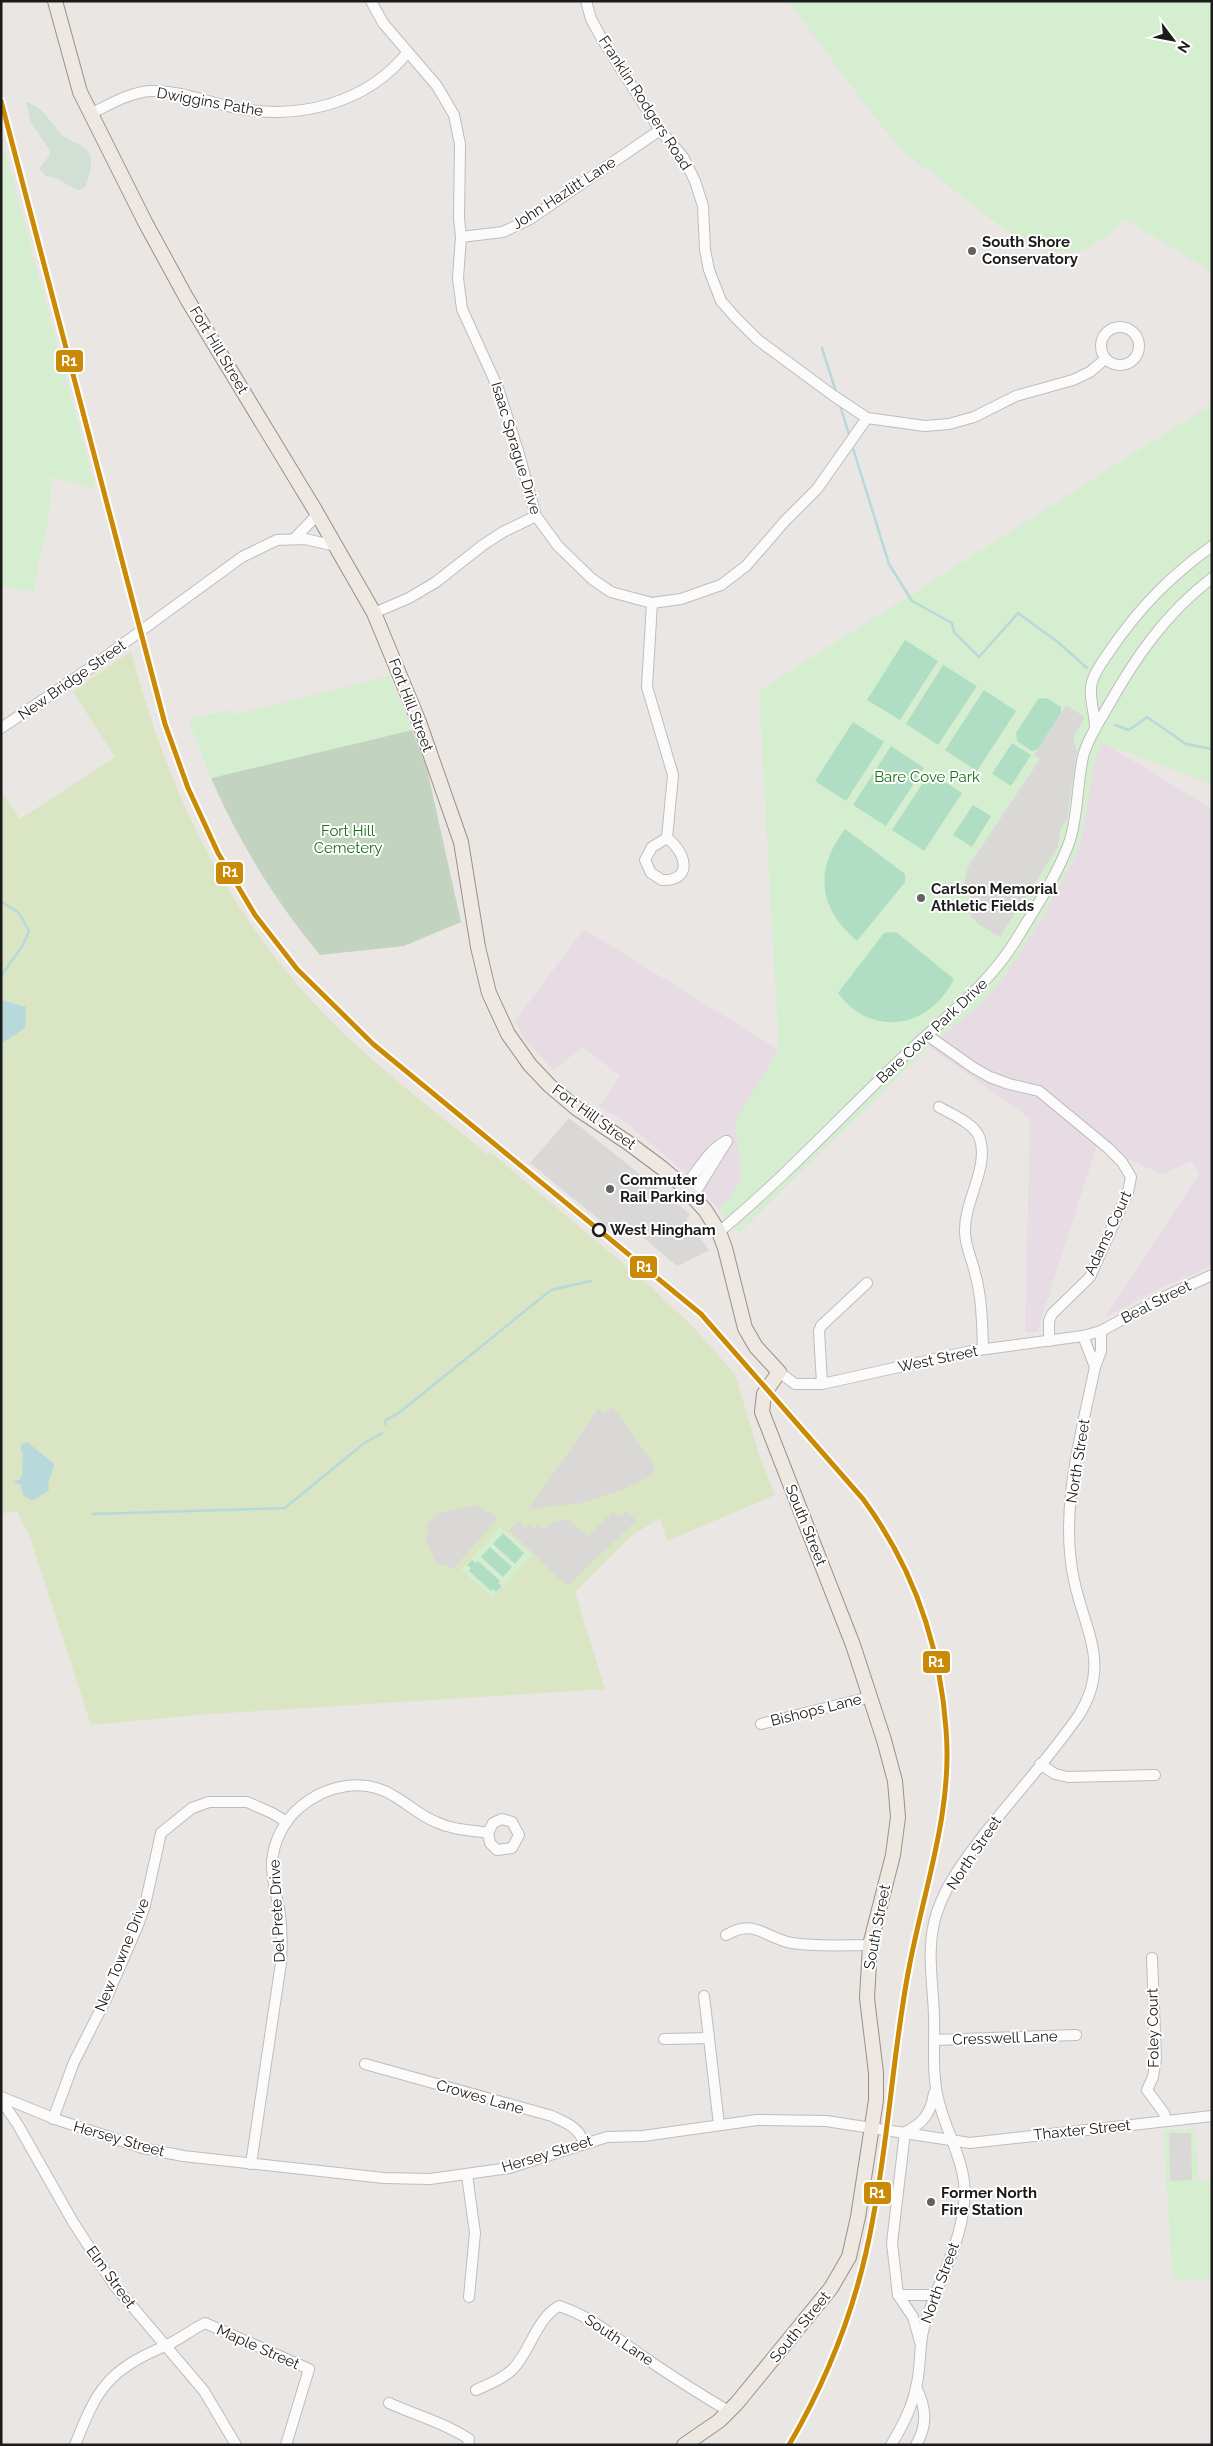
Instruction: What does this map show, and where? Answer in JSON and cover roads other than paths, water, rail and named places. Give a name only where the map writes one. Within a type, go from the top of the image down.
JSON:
[{"type":"main road","name":"Fort Hill Street","points":[[55,1],[72,67],[90,114],[171,270],[318,514],[374,613],[419,722],[458,833],[478,947],[489,992],[508,1034],[530,1065],[550,1086],[576,1108],[628,1142],[689,1192],[719,1232],[745,1328],[756,1348],[779,1372]]},
{"type":"main road","name":"South Street","points":[[684,2445],[730,2412],[818,2306],[842,2271],[849,2256],[858,2217],[876,2088],[867,1998],[870,1945],[893,1855],[898,1817],[895,1781],[870,1697],[832,1588],[762,1412],[764,1394],[779,1372]]},
{"type":"street","name":"Isaac Sprague Drive","points":[[371,1],[383,23],[406,53],[437,86],[454,115],[460,144],[458,208],[461,237],[458,278],[462,308],[498,388],[536,516],[558,546],[592,579],[611,592],[652,603],[672,602],[711,590],[738,573],[825,480],[867,418]]},
{"type":"street","name":"Franklin Rodgers Road","points":[[586,1],[602,39],[660,130],[683,157],[699,190],[703,206],[705,250],[716,291],[728,310],[763,343],[867,418],[925,426],[949,424],[974,417],[1016,396],[1073,380],[1090,372],[1105,359]]},
{"type":"street","name":"Dwiggins Pathe","points":[[90,114],[132,95],[151,91],[183,94],[260,112],[302,111],[330,104],[357,94],[388,72],[406,53]]},
{"type":"street","name":"John Hazlitt Lane","points":[[461,237],[504,232],[530,219],[660,130]]},
{"type":"street","points":[[294,539],[318,514]]},
{"type":"street","points":[[374,613],[409,598],[436,582],[490,540],[536,516]]},
{"type":"street","name":"New Bridge Street","points":[[1,728],[128,642],[242,557],[277,540],[294,539],[336,546]]},
{"type":"street","name":"Bare Cove Park Drive","points":[[1095,728],[1091,688],[1097,671],[1129,623],[1148,600],[1189,562],[1212,546]]},
{"type":"street","name":"Bare Cove Park Drive","points":[[719,1232],[799,1159],[927,1034],[966,1001],[1001,962],[1053,874],[1070,840],[1084,756],[1095,728],[1134,660],[1150,639],[1189,597],[1212,578]]},
{"type":"street","points":[[652,603],[648,687],[673,775],[667,838]]},
{"type":"street","name":"Adams Court","points":[[927,1034],[974,1068],[1009,1084],[1039,1091],[1108,1148],[1122,1162],[1131,1177],[1128,1192],[1090,1277],[1052,1314],[1048,1321],[1049,1341]]},
{"type":"street","points":[[939,1107],[972,1128],[980,1137],[982,1155],[967,1208],[964,1233],[976,1273],[982,1312],[983,1348]]},
{"type":"street","points":[[727,1141],[689,1192],[697,1173],[712,1148],[727,1141]]},
{"type":"street","name":"Beal Street","points":[[1101,1331],[1164,1296],[1212,1275]]},
{"type":"street","points":[[822,1384],[819,1331],[867,1282]]},
{"type":"street","name":"West Street","points":[[779,1372],[795,1384],[822,1384],[983,1348],[1049,1341],[1083,1336],[1101,1331]]},
{"type":"street","name":"North Street","points":[[890,2445],[907,2415],[916,2387],[923,2331],[934,2295],[954,2248],[964,2205],[964,2181],[939,2104],[936,2084],[930,1976],[930,1944],[934,1921],[950,1886],[968,1855],[1085,1706],[1096,1673],[1095,1656],[1074,1580],[1070,1540],[1075,1465],[1095,1366],[1100,1351],[1101,1331]]},
{"type":"street","points":[[1083,1336],[1095,1366]]},
{"type":"street","name":"Bishops Lane","points":[[762,1724],[870,1697]]},
{"type":"street","points":[[1040,1764],[1055,1774],[1068,1778],[1154,1775]]},
{"type":"street","name":"Del Prete Drive","points":[[251,2164],[280,1968],[282,1935],[272,1860],[277,1842],[286,1822],[302,1805],[325,1790],[342,1786],[358,1786],[389,1793],[439,1824],[464,1831],[488,1832]]},
{"type":"street","name":"New Towne Drive","points":[[53,2119],[74,2062],[99,2014],[138,1924],[145,1905],[161,1833],[192,1808],[209,1802],[247,1802],[272,1813],[286,1822]]},
{"type":"street","points":[[726,1935],[743,1928],[755,1928],[791,1943],[870,1945]]},
{"type":"street","name":"Foley Court","points":[[1152,1958],[1156,2059],[1152,2081],[1147,2090],[1164,2113],[1166,2121]]},
{"type":"street","points":[[704,1996],[719,2125]]},
{"type":"street","name":"Cresswell Lane","points":[[934,2040],[1076,2035]]},
{"type":"street","points":[[664,2039],[709,2038]]},
{"type":"street","name":"Crowes Lane","points":[[364,2064],[552,2116],[574,2126],[582,2136],[584,2144]]},
{"type":"street","points":[[921,2348],[913,2316],[898,2295],[892,2243],[905,2132],[925,2118],[933,2100],[936,2084]]},
{"type":"street","name":"Hersey Street","points":[[1,2098],[53,2119],[143,2148],[183,2156],[384,2178],[430,2179],[467,2175],[509,2168],[607,2137],[642,2136],[757,2120],[793,2119],[872,2127],[952,2140]]},
{"type":"street","name":"Elm Street","points":[[1,2098],[19,2126],[64,2207],[105,2271],[204,2391],[236,2445]]},
{"type":"street","points":[[19,2126],[30,2114],[37,2112]]},
{"type":"street","name":"Thaxter Street","points":[[952,2140],[970,2143],[1212,2115]]},
{"type":"street","points":[[467,2175],[475,2234],[469,2297]]},
{"type":"street","points":[[898,2295],[934,2295]]},
{"type":"street","name":"South Lane","points":[[476,2390],[503,2377],[515,2368],[543,2320],[550,2311],[559,2306],[575,2312],[600,2326],[694,2390],[730,2412]]},
{"type":"street","name":"Maple Street","points":[[165,2346],[205,2323],[309,2369],[286,2445]]},
{"type":"street","points":[[74,2445],[88,2409],[106,2383],[124,2367],[165,2346]]},
{"type":"street","points":[[916,2387],[925,2404],[924,2430],[916,2445]]},
{"type":"street","points":[[389,2403],[456,2430],[469,2439],[468,2445]]},
{"type":"water","points":[[1,1000],[26,1007],[25,1028],[1,1044]]},
{"type":"water","points":[[27,1442],[53,1463],[54,1466],[48,1484],[49,1490],[34,1500],[26,1497],[21,1485],[13,1481],[20,1480],[22,1475],[23,1453],[20,1449],[22,1444]]},
{"type":"waterway","points":[[822,348],[836,392]]},
{"type":"waterway","points":[[840,405],[850,438]]},
{"type":"waterway","points":[[852,445],[889,564],[912,601],[952,623],[954,632],[979,657],[1018,613],[1059,643],[1087,668]]},
{"type":"waterway","points":[[1115,725],[1129,730],[1147,717],[1186,744],[1212,749]]},
{"type":"waterway","points":[[1,901],[19,913],[29,931],[23,945],[1,976]]},
{"type":"waterway","points":[[385,1424],[386,1420],[400,1412],[551,1290],[591,1281]]},
{"type":"waterway","points":[[93,1514],[285,1508],[363,1444],[382,1433]]},
{"type":"place","name":"South Shore Conservatory","points":[[972,251]]},
{"type":"place","name":"Carlson Memorial Athletic Fields","points":[[921,898]]},
{"type":"place","name":"Commuter Rail Parking","points":[[610,1189]]},
{"type":"place","name":"West Hingham","points":[[599,1230]]},
{"type":"place","name":"Former North Fire Station","points":[[931,2202]]},
{"type":"park label","name":"Bare Cove Park","points":[[927,777]]},
{"type":"park label","name":"Fort Hill Cemetery","points":[[348,840]]}]
